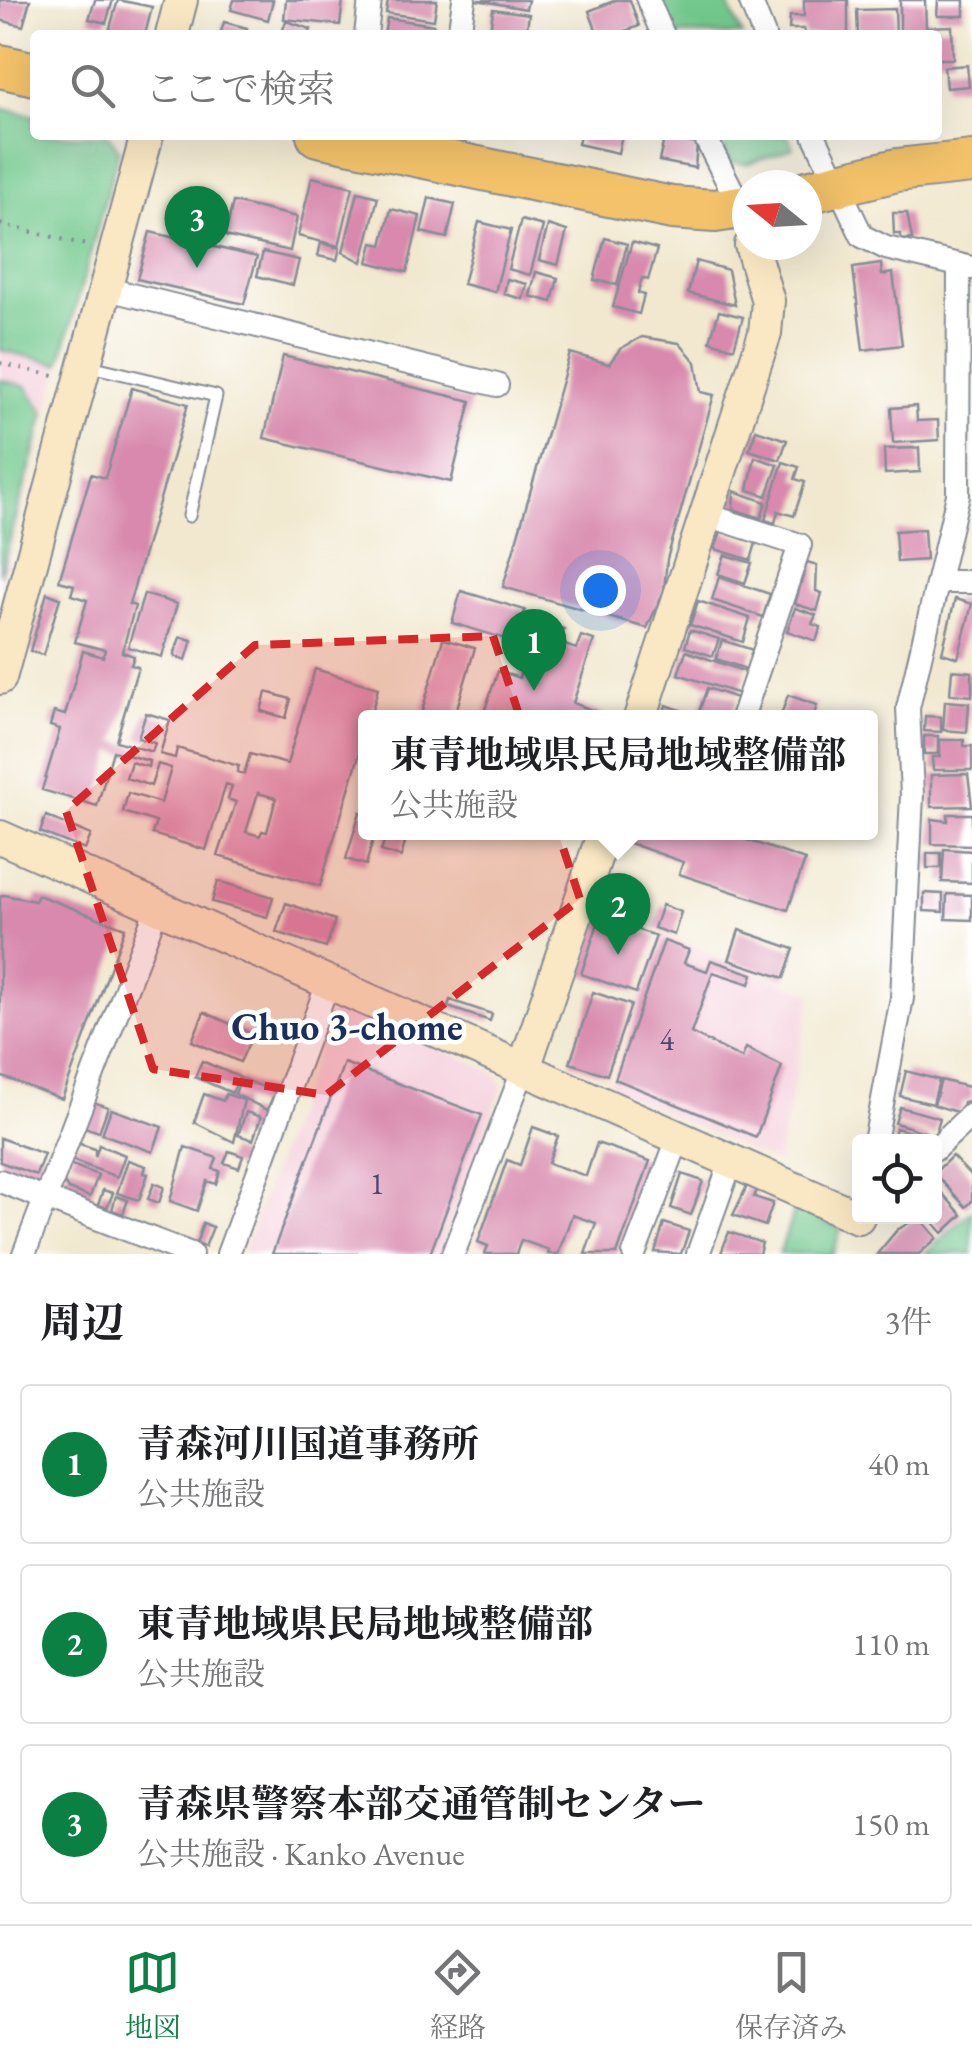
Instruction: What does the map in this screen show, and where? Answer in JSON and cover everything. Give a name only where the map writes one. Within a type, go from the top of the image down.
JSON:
[{"type":"highway","points":[[0,66],[30,73]]},
{"type":"highway","points":[[364,140],[442,148],[732,220]]},
{"type":"highway","points":[[822,187],[972,162]]},
{"type":"street","points":[[173,30],[181,0]]},
{"type":"street","points":[[367,30],[370,0]]},
{"type":"street","points":[[460,30],[464,0]]},
{"type":"street","points":[[648,0],[660,30]]},
{"type":"street","points":[[750,0],[762,30]]},
{"type":"street","points":[[0,678],[75,371],[107,290],[146,140]]},
{"type":"street","points":[[706,140],[732,194]]},
{"type":"street","points":[[815,140],[819,170]]},
{"type":"street","points":[[822,187],[870,242],[966,266],[960,468],[940,582],[908,708],[912,795],[902,998],[876,1134]]},
{"type":"street","points":[[643,710],[768,316],[757,260]]},
{"type":"street","points":[[107,290],[497,385]]},
{"type":"street","points":[[706,515],[800,546],[745,710]]},
{"type":"street","points":[[940,582],[972,582]]},
{"type":"street","points":[[0,837],[678,1139],[852,1211]]},
{"type":"street","points":[[454,1254],[524,1068],[601,840]]},
{"type":"street","points":[[24,1254],[157,908]]},
{"type":"street","points":[[228,1254],[328,983]]},
{"type":"street","points":[[942,1142],[972,1114]]},
{"type":"street","points":[[634,1254],[678,1139]]},
{"type":"street","points":[[698,1254],[731,1162]]},
{"type":"street","points":[[0,1180],[191,1254]]},
{"type":"lane","points":[[75,371],[216,396],[189,516]]},
{"type":"path","points":[[0,224],[100,248]]},
{"type":"path","points":[[0,364],[75,371]]},
{"type":"highlighted area","points":[[493,636],[580,899],[326,1095],[153,1069],[66,811],[255,645]]},
{"type":"shaded area","points":[[0,350],[60,364],[0,588]]},
{"type":"shaded area","points":[[662,935],[812,994],[777,1163],[609,1088]]},
{"type":"shaded area","points":[[351,1008],[496,1073],[502,1086],[440,1254],[242,1254],[331,1013]]},
{"type":"green space","points":[[659,0],[726,0],[740,30],[672,30]]},
{"type":"green space","points":[[0,108],[30,115],[30,140],[112,140],[119,149],[60,364],[0,350]]},
{"type":"green space","points":[[720,140],[789,140],[793,148],[746,164],[730,162]]},
{"type":"green space","points":[[0,380],[26,386],[45,413],[0,575]]},
{"type":"green space","points":[[795,1208],[841,1229],[833,1254],[779,1254]]},
{"type":"green space","points":[[972,1211],[972,1254],[925,1254]]},
{"type":"building","points":[[0,0],[30,0],[23,26],[0,20]]},
{"type":"building","points":[[95,0],[113,0],[106,23],[89,19]]},
{"type":"building","points":[[118,0],[152,7],[146,30],[109,30]]},
{"type":"building","points":[[234,0],[273,0],[268,20],[231,10]]},
{"type":"building","points":[[286,0],[343,0],[340,25],[284,19]]},
{"type":"building","points":[[388,0],[437,0],[434,20],[386,13]]},
{"type":"building","points":[[477,0],[528,0],[526,9]]},
{"type":"building","points":[[616,0],[630,0],[639,26],[596,30],[589,11]]},
{"type":"building","points":[[804,0],[848,0],[848,30],[789,29],[790,16],[804,16]]},
{"type":"building","points":[[900,0],[925,0],[926,27],[952,26],[953,59],[942,59],[942,30],[900,30]]},
{"type":"building","points":[[938,0],[964,0],[964,16],[937,16]]},
{"type":"building","points":[[493,9],[529,14],[527,30],[490,30]]},
{"type":"building","points":[[895,9],[896,30],[858,30],[857,10]]},
{"type":"building","points":[[387,18],[434,25],[433,30],[385,30]]},
{"type":"building","points":[[286,21],[311,29],[311,30],[283,30]]},
{"type":"building","points":[[224,22],[247,28],[247,30],[222,30]]},
{"type":"building","points":[[967,65],[969,86],[946,88],[944,67]]},
{"type":"building","points":[[579,140],[621,140],[618,153],[578,144]]},
{"type":"building","points":[[664,140],[697,144],[695,168],[659,161]]},
{"type":"building","points":[[312,177],[353,187],[339,246],[298,236]]},
{"type":"building","points":[[358,192],[378,197],[362,262],[343,252]]},
{"type":"building","points":[[429,198],[455,204],[447,238],[421,232]]},
{"type":"building","points":[[233,202],[297,217],[290,251],[225,236]]},
{"type":"building","points":[[391,209],[420,216],[407,272],[368,262],[373,243],[382,245]]},
{"type":"building","points":[[893,213],[907,213],[912,239],[901,240],[901,234],[894,234]]},
{"type":"building","points":[[521,220],[543,226],[530,275],[508,269]]},
{"type":"building","points":[[479,222],[511,230],[495,292],[463,284]]},
{"type":"building","points":[[548,225],[567,231],[558,265],[539,260]]},
{"type":"building","points":[[150,232],[257,257],[244,304],[137,279]]},
{"type":"building","points":[[605,238],[627,244],[617,285],[594,280]]},
{"type":"building","points":[[632,242],[657,249],[648,280],[642,278],[638,293],[644,295],[639,314],[613,307]]},
{"type":"building","points":[[321,243],[340,248],[337,260],[318,256]]},
{"type":"building","points":[[263,252],[299,260],[293,285],[257,276]]},
{"type":"building","points":[[696,261],[728,270],[735,305],[688,293]]},
{"type":"building","points":[[881,264],[882,275],[893,273],[902,345],[863,350],[853,268]]},
{"type":"building","points":[[536,272],[558,278],[552,302],[530,296]]},
{"type":"building","points":[[507,279],[527,284],[523,299],[504,294]]},
{"type":"building","points":[[719,311],[743,317],[734,348],[710,341]]},
{"type":"building","points":[[642,337],[679,343],[696,362],[701,392],[714,395],[667,559],[664,591],[647,628],[503,587],[570,353],[609,364],[620,349]]},
{"type":"building","points":[[283,356],[471,401],[451,482],[264,438]]},
{"type":"building","points":[[132,388],[188,404],[129,604],[135,606],[122,652],[134,656],[131,665],[138,667],[116,741],[152,752],[155,743],[138,738],[146,713],[170,720],[160,754],[175,758],[177,748],[239,766],[237,772],[244,774],[250,754],[287,764],[315,669],[378,688],[372,710],[358,710],[358,759],[320,886],[218,856],[236,802],[228,799],[232,786],[226,784],[206,850],[152,834],[156,822],[123,812],[128,793],[161,803],[171,768],[158,764],[151,786],[126,778],[131,762],[148,767],[149,761],[113,751],[97,806],[42,790],[60,729],[50,726],[54,712],[65,715],[83,651],[103,657],[105,650],[75,642],[87,600],[71,595],[74,585],[59,581],[91,474],[105,478]],"holes":[[[258,793],[276,798],[267,832],[262,831],[260,836],[246,832]]]},
{"type":"building","points":[[916,406],[917,421],[938,420],[939,440],[893,443],[891,408]]},
{"type":"building","points":[[756,430],[787,440],[780,460],[749,450]]},
{"type":"building","points":[[919,448],[920,472],[885,474],[884,449]]},
{"type":"building","points":[[755,457],[778,465],[767,496],[748,490]]},
{"type":"building","points":[[783,462],[799,467],[795,479],[805,482],[794,516],[778,511],[775,523],[765,520]]},
{"type":"building","points":[[734,491],[766,502],[761,518],[733,509]]},
{"type":"building","points":[[924,529],[926,560],[897,562],[895,531]]},
{"type":"building","points":[[721,531],[756,543],[751,560],[715,549]]},
{"type":"building","points":[[725,555],[752,563],[745,583],[718,574]]},
{"type":"building","points":[[807,562],[817,565],[816,591],[822,593],[817,611],[795,604]]},
{"type":"building","points":[[719,577],[770,594],[763,617],[712,600]]},
{"type":"building","points":[[461,591],[525,610],[516,642],[452,623]]},
{"type":"building","points":[[47,593],[60,598],[43,655],[30,651]]},
{"type":"building","points":[[144,594],[177,604],[162,657],[128,647]]},
{"type":"building","points":[[955,599],[972,604],[958,658],[942,653]]},
{"type":"building","points":[[698,601],[750,618],[743,642],[690,625]]},
{"type":"building","points":[[795,608],[816,615],[812,624],[821,627],[816,641],[787,631]]},
{"type":"building","points":[[554,626],[564,629],[559,643],[576,649],[581,636],[594,640],[573,703],[591,710],[485,710],[498,671],[519,678],[534,635],[549,640]]},
{"type":"building","points":[[690,630],[719,639],[713,656],[685,647]]},
{"type":"building","points":[[180,637],[192,640],[186,660],[174,656]]},
{"type":"building","points":[[443,639],[475,648],[456,710],[422,710]]},
{"type":"building","points":[[722,640],[753,650],[746,669],[716,659]]},
{"type":"building","points":[[686,651],[746,672],[739,694],[678,674]]},
{"type":"building","points":[[952,670],[972,672],[972,696],[950,694]]},
{"type":"building","points":[[707,688],[737,698],[733,710],[700,710]]},
{"type":"building","points":[[266,692],[291,699],[286,718],[261,711]]},
{"type":"building","points":[[788,695],[817,705],[815,710],[783,710]]},
{"type":"building","points":[[945,701],[969,703],[967,732],[943,730]]},
{"type":"building","points":[[925,716],[941,717],[941,732],[924,731]]},
{"type":"building","points":[[924,736],[938,736],[938,754],[924,754]]},
{"type":"building","points":[[940,740],[964,740],[964,746],[972,746],[972,770],[933,770],[932,757],[940,757]]},
{"type":"building","points":[[968,774],[972,806],[931,807],[931,775]]},
{"type":"building","points":[[948,814],[972,814],[972,845],[932,844],[932,819],[948,821]]},
{"type":"building","points":[[46,816],[91,835],[85,850],[40,832]]},
{"type":"building","points":[[358,819],[358,840],[373,840],[366,865],[346,859]]},
{"type":"building","points":[[384,840],[406,840],[401,857],[381,851]]},
{"type":"building","points":[[747,840],[805,860],[788,910],[679,874],[683,862],[629,843]]},
{"type":"building","points":[[944,849],[972,851],[972,883],[942,882]]},
{"type":"building","points":[[927,853],[941,853],[941,868],[927,868]]},
{"type":"building","points":[[218,881],[273,897],[267,917],[212,902]]},
{"type":"building","points":[[924,893],[943,894],[943,912],[924,911]]},
{"type":"building","points":[[947,894],[972,895],[972,920],[946,919]]},
{"type":"building","points":[[38,895],[125,928],[62,1099],[0,1076],[0,897],[35,901]]},
{"type":"building","points":[[286,903],[335,920],[326,948],[276,932]]},
{"type":"building","points":[[662,905],[681,912],[674,935],[654,928]]},
{"type":"building","points":[[600,917],[656,936],[636,993],[581,974]]},
{"type":"building","points":[[739,930],[794,949],[784,978],[729,960]]},
{"type":"building","points":[[664,941],[689,950],[684,963],[707,971],[711,960],[753,974],[750,984],[713,972],[691,1033],[742,1058],[746,1048],[782,1066],[756,1137],[615,1079]]},
{"type":"building","points":[[593,992],[631,1005],[607,1075],[570,1063]]},
{"type":"building","points":[[450,1000],[492,1014],[490,1021],[448,1007]]},
{"type":"building","points":[[204,1012],[253,1034],[240,1062],[192,1041]]},
{"type":"building","points":[[202,1061],[239,1077],[232,1093],[195,1077]]},
{"type":"building","points":[[344,1063],[482,1115],[430,1254],[272,1254]]},
{"type":"building","points":[[906,1071],[939,1080],[933,1104],[900,1096]]},
{"type":"building","points":[[241,1078],[275,1092],[267,1110],[235,1094]]},
{"type":"building","points":[[941,1080],[972,1088],[972,1100],[963,1102],[960,1113],[934,1105]]},
{"type":"building","points":[[204,1094],[223,1101],[226,1094],[244,1100],[234,1142],[194,1122]]},
{"type":"building","points":[[93,1102],[108,1107],[99,1132],[84,1127]]},
{"type":"building","points":[[900,1107],[940,1118],[935,1134],[895,1123]]},
{"type":"building","points":[[111,1109],[162,1127],[153,1152],[102,1134]]},
{"type":"building","points":[[246,1112],[261,1117],[253,1140],[238,1135]]},
{"type":"building","points":[[533,1127],[558,1136],[548,1163],[586,1176],[597,1143],[650,1161],[617,1254],[585,1254],[596,1223],[572,1215],[558,1254],[548,1254],[549,1250],[521,1240],[516,1254],[485,1254],[488,1246],[478,1242],[507,1160],[520,1165]]},
{"type":"building","points":[[896,1128],[918,1134],[894,1134]]},
{"type":"building","points":[[0,1138],[44,1154],[36,1175],[0,1162]]},
{"type":"building","points":[[77,1143],[95,1149],[95,1157],[99,1145],[125,1155],[117,1177],[71,1160]]},
{"type":"building","points":[[185,1147],[217,1158],[213,1169],[220,1171],[216,1184],[207,1181],[197,1211],[170,1201]]},
{"type":"building","points":[[229,1151],[243,1156],[239,1168],[224,1163]]},
{"type":"building","points":[[952,1156],[972,1177],[972,1201],[966,1207],[942,1182],[942,1165]]},
{"type":"building","points":[[128,1160],[146,1166],[144,1173],[148,1174],[139,1200],[117,1193]]},
{"type":"building","points":[[69,1164],[98,1175],[90,1197],[68,1189],[63,1181]]},
{"type":"building","points":[[682,1174],[703,1181],[691,1215],[671,1208]]},
{"type":"building","points":[[154,1183],[164,1187],[159,1203],[148,1199]]},
{"type":"building","points":[[747,1186],[757,1190],[754,1197],[773,1203],[765,1226],[733,1215]]},
{"type":"building","points":[[103,1190],[113,1193],[107,1208],[98,1205]]},
{"type":"building","points":[[942,1193],[962,1215],[943,1233],[935,1224],[942,1224]]},
{"type":"building","points":[[116,1196],[128,1200],[123,1214],[112,1210]]},
{"type":"building","points":[[203,1223],[213,1227],[205,1247],[196,1244]]},
{"type":"building","points":[[664,1223],[689,1231],[681,1254],[655,1252]]},
{"type":"building","points":[[907,1224],[925,1224],[937,1238],[919,1254],[877,1254]]},
{"type":"building","points":[[729,1232],[762,1243],[759,1254],[721,1253]]},
{"type":"place","name":"青森県警察本部交通管制センター","points":[[197,268]]},
{"type":"place","name":"青森河川国道事務所","points":[[534,691]]},
{"type":"place","name":"東青地域県民局地域整備部","points":[[618,955]]},
{"type":"district","name":"Chuo 3-chome","points":[[347,1027]]}]
